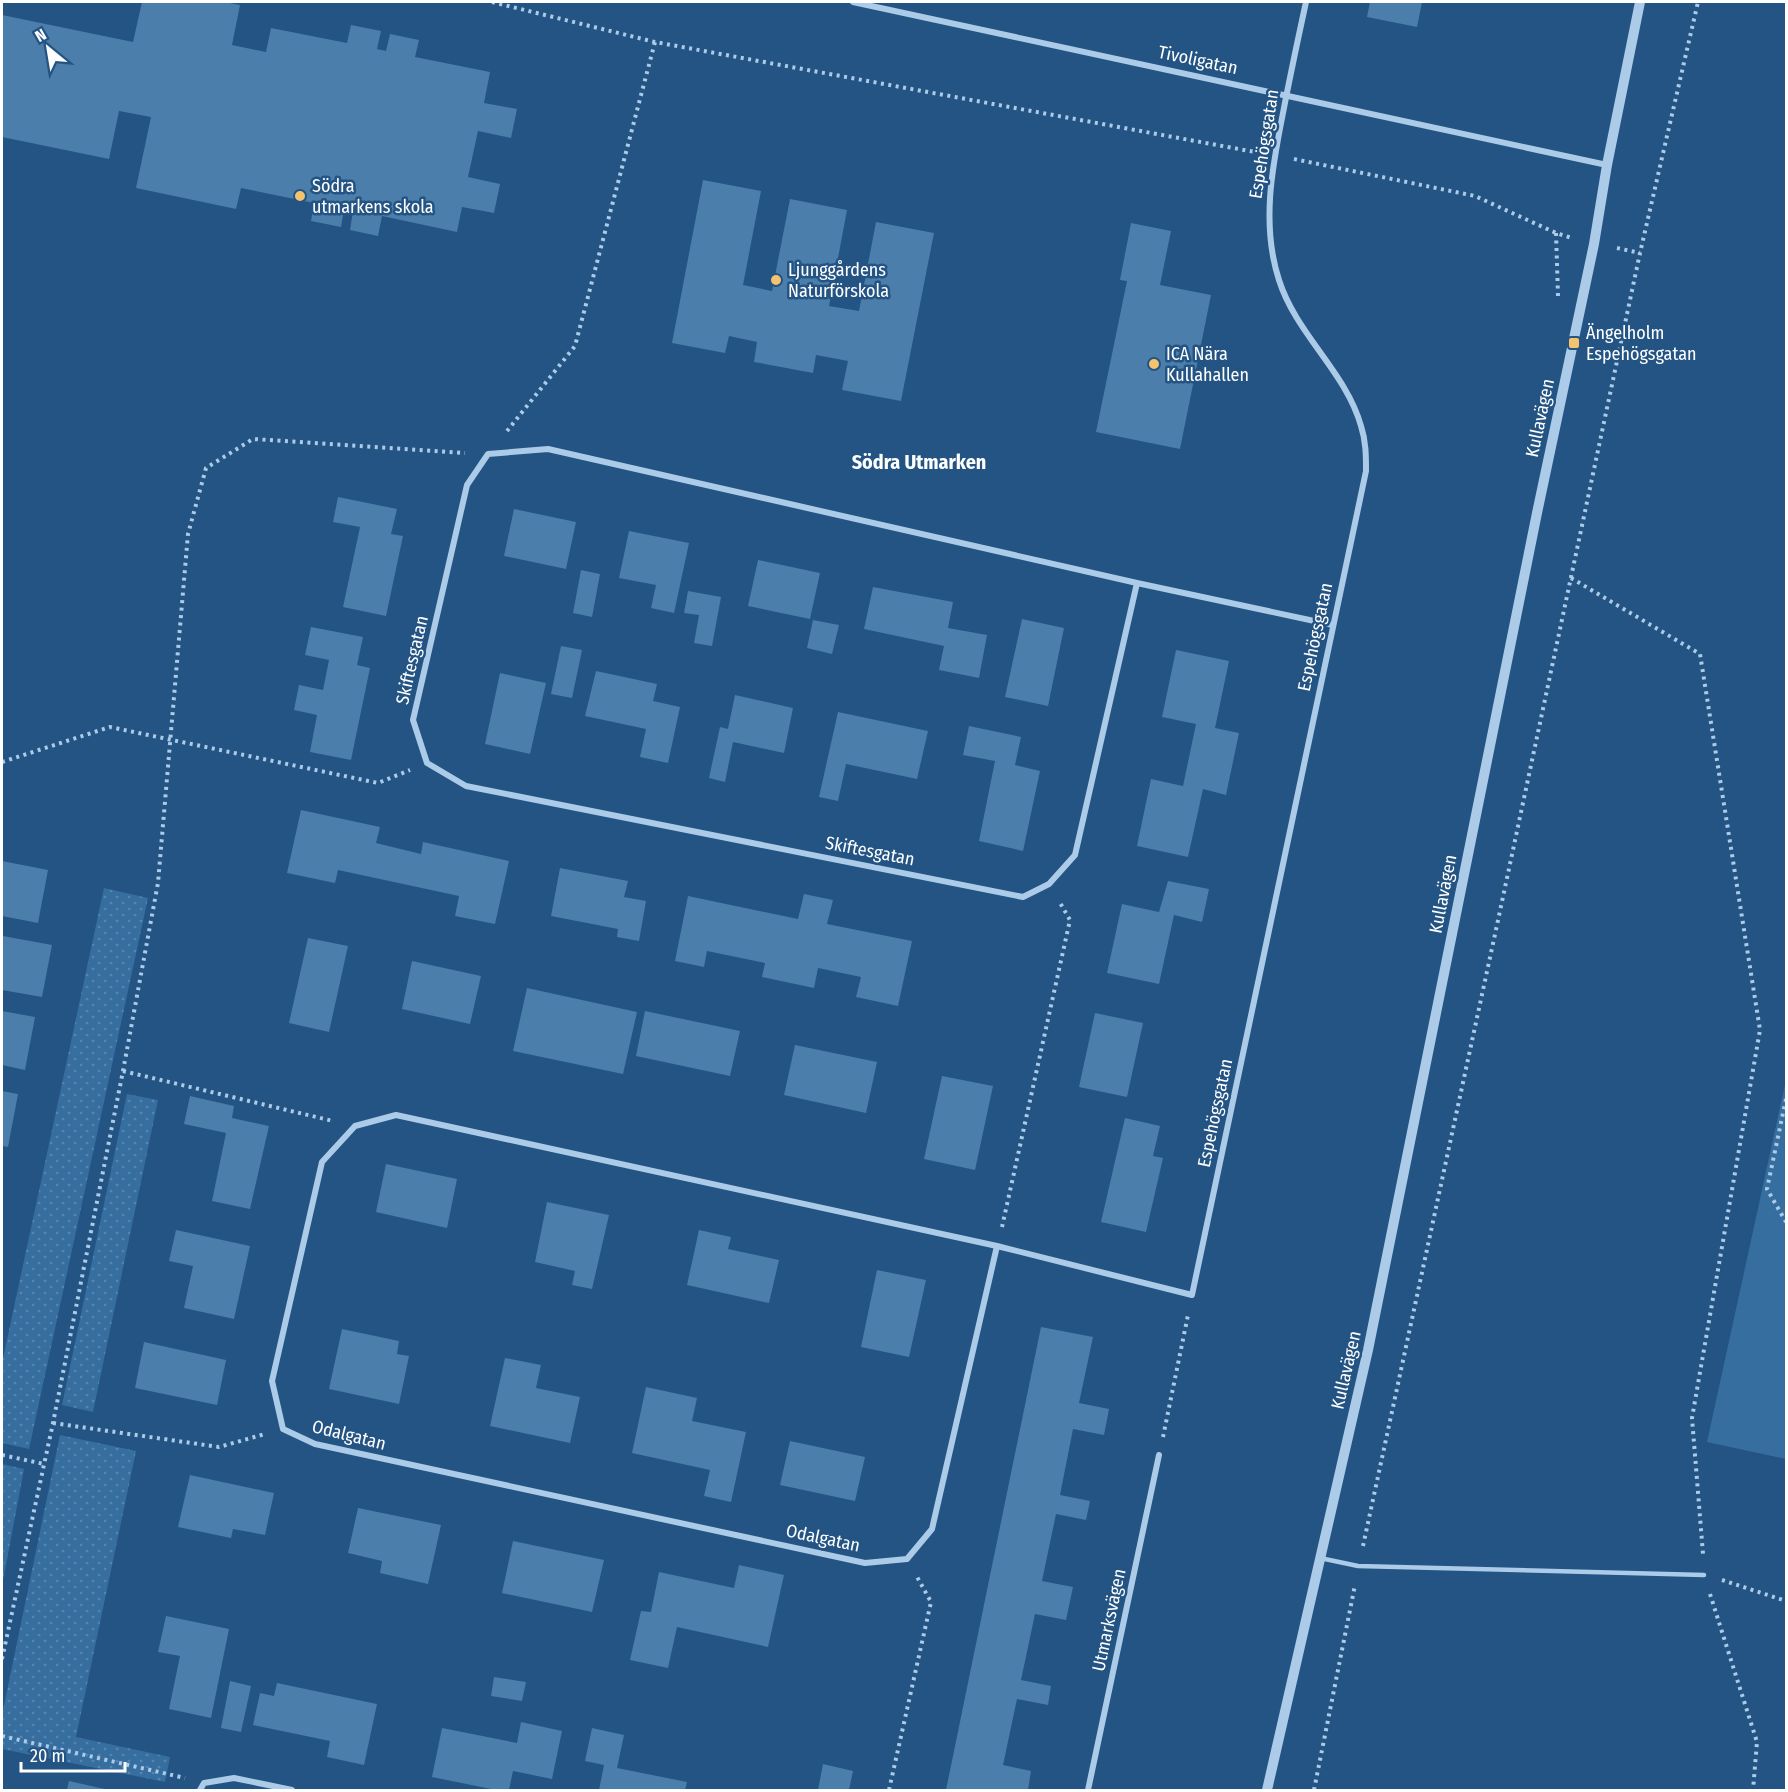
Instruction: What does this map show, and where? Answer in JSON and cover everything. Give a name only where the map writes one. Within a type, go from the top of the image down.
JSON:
[{"type":"street","name":"Tivoligatan","points":[[853,2],[1607,165]]},
{"type":"street","name":"Espehögsgatan","points":[[1192,1296],[1366,471],[1362,427],[1350,398],[1322,352],[1297,318],[1279,280],[1271,246],[1270,182],[1306,2]]},
{"type":"street","name":"Kullavägen","points":[[1267,1791],[1368,1350],[1532,536],[1594,244],[1607,165],[1640,2]]},
{"type":"street","points":[[488,454],[548,449],[1137,583],[1333,625]]},
{"type":"street","name":"Skiftesgatan","points":[[488,454],[467,485],[413,720],[427,763],[466,786],[1023,897],[1049,885],[1075,855],[1137,583]]},
{"type":"street","points":[[283,1430],[272,1381],[322,1162],[355,1126],[396,1115],[997,1246],[1192,1296]]},
{"type":"street","points":[[907,1558],[932,1529],[997,1246]]},
{"type":"street","name":"Odalgatan","points":[[283,1430],[315,1444],[865,1563],[907,1558]]},
{"type":"street","name":"Utmarksvägen","points":[[1089,1791],[1159,1455]]},
{"type":"street","points":[[200,1791],[204,1783],[234,1778],[292,1791]]},
{"type":"lane","points":[[1320,1558],[1358,1566],[1704,1575]]},
{"type":"path","points":[[492,2],[655,42],[1275,155],[1475,196],[1556,233],[1594,244],[1640,253]]},
{"type":"path","points":[[1314,1791],[1358,1566],[1640,253],[1698,2]]},
{"type":"path","points":[[2,1659],[53,1423],[158,883],[188,534],[206,468],[253,439],[488,454],[575,346],[655,42]]},
{"type":"path","points":[[1556,233],[1558,307]]},
{"type":"path","points":[[1571,578],[1700,654],[1760,1030],[1692,1418],[1704,1575],[1757,1742],[1753,1791]]},
{"type":"path","points":[[2,762],[110,727],[378,783],[427,763]]},
{"type":"path","points":[[997,1246],[1070,920],[1049,885]]},
{"type":"path","points":[[123,1071],[355,1126]]},
{"type":"path","points":[[1786,1099],[1767,1189],[1786,1222]]},
{"type":"path","points":[[1159,1455],[1192,1296]]},
{"type":"path","points":[[53,1423],[219,1447],[283,1430]]},
{"type":"path","points":[[2,1455],[44,1464]]},
{"type":"path","points":[[890,1791],[931,1602],[907,1558]]},
{"type":"path","points":[[1704,1575],[1786,1601]]},
{"type":"path","points":[[2,1736],[204,1783]]},
{"type":"shaded area","points":[[104,888],[148,898],[29,1449],[2,1443],[2,1363]]},
{"type":"shaded area","points":[[1786,1080],[1786,1459],[1707,1442]]},
{"type":"shaded area","points":[[127,1094],[158,1100],[93,1412],[62,1405]]},
{"type":"shaded area","points":[[60,1435],[136,1451],[76,1737],[170,1757],[165,1782],[2,1749],[2,1715]]},
{"type":"shaded area","points":[[2,1464],[24,1469],[2,1586]]},
{"type":"building","points":[[142,2],[225,2],[240,5],[232,45],[266,52],[271,28],[347,43],[351,25],[381,31],[377,49],[386,51],[390,34],[419,40],[415,57],[490,72],[484,103],[517,109],[511,138],[478,131],[468,177],[500,184],[494,213],[462,207],[457,232],[382,216],[378,236],[350,230],[353,211],[344,209],[341,227],[311,221],[314,203],[241,188],[236,209],[136,188],[151,117],[119,111],[109,159],[2,137],[2,15],[133,42]]},
{"type":"building","points":[[1370,2],[1422,2],[1417,27],[1367,17]]},
{"type":"building","points":[[703,180],[761,191],[743,285],[772,291],[790,199],[847,210],[829,306],[859,311],[876,222],[934,233],[901,401],[842,390],[848,361],[816,355],[813,373],[754,362],[757,342],[729,336],[725,353],[672,343]]},
{"type":"building","name":"ICA Nära Kullahallen","points":[[1131,223],[1171,231],[1160,285],[1211,295],[1180,449],[1096,432],[1127,281],[1120,280]]},
{"type":"building","points":[[338,497],[397,509],[391,534],[403,536],[386,616],[343,607],[360,527],[333,522]]},
{"type":"building","points":[[514,509],[576,522],[566,569],[504,556]]},
{"type":"building","points":[[629,531],[689,543],[674,613],[651,608],[656,585],[619,578]]},
{"type":"building","points":[[758,560],[820,573],[810,619],[748,606]]},
{"type":"building","points":[[581,570],[600,574],[592,617],[573,613]]},
{"type":"building","points":[[873,587],[953,602],[948,628],[987,635],[979,678],[939,670],[944,646],[864,629]]},
{"type":"building","points":[[688,591],[721,597],[712,646],[694,643],[699,615],[684,613]]},
{"type":"building","points":[[1022,619],[1064,628],[1048,706],[1005,697]]},
{"type":"building","points":[[813,620],[839,625],[832,654],[807,648]]},
{"type":"building","points":[[311,627],[363,637],[357,665],[370,668],[351,760],[310,752],[317,715],[294,710],[299,685],[323,690],[329,660],[305,655]]},
{"type":"building","points":[[561,646],[582,650],[572,698],[551,694]]},
{"type":"building","points":[[1176,650],[1229,661],[1215,728],[1239,733],[1226,795],[1203,789],[1188,857],[1137,846],[1151,779],[1183,786],[1196,724],[1162,717]]},
{"type":"building","points":[[596,671],[657,684],[653,701],[680,707],[668,763],[640,757],[646,729],[585,716]]},
{"type":"building","points":[[500,673],[546,683],[530,754],[485,744]]},
{"type":"building","points":[[735,695],[793,708],[784,753],[733,742],[725,782],[709,778],[720,727],[728,729]]},
{"type":"building","points":[[838,712],[928,731],[917,779],[846,764],[838,801],[819,797]]},
{"type":"building","points":[[969,726],[1021,737],[1015,765],[1040,771],[1023,851],[979,841],[995,761],[963,755]]},
{"type":"building","points":[[301,810],[380,827],[376,843],[421,854],[423,842],[509,861],[495,924],[455,916],[459,896],[338,870],[335,883],[287,873]]},
{"type":"building","points":[[2,861],[48,870],[38,923],[2,916]]},
{"type":"building","points":[[560,868],[628,881],[624,897],[646,901],[639,941],[617,937],[618,929],[551,916]]},
{"type":"building","points":[[1168,881],[1209,889],[1202,922],[1174,915],[1159,984],[1107,973],[1122,904],[1159,912]]},
{"type":"building","points":[[804,894],[833,900],[827,924],[912,941],[898,1006],[856,997],[861,977],[818,968],[814,988],[762,977],[765,963],[707,951],[704,967],[675,961],[688,896],[798,919]]},
{"type":"building","points":[[3,936],[52,945],[42,997],[2,990]]},
{"type":"building","points":[[308,938],[348,946],[329,1032],[289,1023]]},
{"type":"building","points":[[412,961],[481,976],[470,1024],[402,1009]]},
{"type":"building","points":[[527,988],[637,1012],[623,1074],[513,1051]]},
{"type":"building","points":[[2,1011],[35,1017],[25,1070],[2,1065]]},
{"type":"building","points":[[645,1011],[740,1031],[730,1076],[636,1056]]},
{"type":"building","points":[[1095,1013],[1143,1023],[1127,1097],[1079,1087]]},
{"type":"building","points":[[795,1045],[877,1062],[866,1113],[784,1095]]},
{"type":"building","points":[[942,1076],[993,1086],[975,1170],[924,1159]]},
{"type":"building","points":[[2,1091],[18,1094],[8,1147],[2,1146]]},
{"type":"building","points":[[190,1096],[234,1106],[232,1118],[269,1126],[250,1209],[212,1201],[226,1133],[184,1124]]},
{"type":"building","points":[[1125,1118],[1160,1126],[1153,1156],[1163,1158],[1146,1232],[1101,1222]]},
{"type":"building","points":[[386,1164],[457,1179],[447,1228],[376,1212]]},
{"type":"building","points":[[547,1202],[609,1215],[592,1289],[572,1285],[575,1271],[535,1262]]},
{"type":"building","points":[[176,1230],[250,1246],[234,1319],[184,1308],[193,1266],[169,1261]]},
{"type":"building","points":[[699,1230],[731,1237],[728,1249],[779,1260],[769,1303],[687,1285]]},
{"type":"building","points":[[877,1270],[926,1280],[909,1357],[861,1347]]},
{"type":"building","points":[[1041,1327],[1093,1337],[1079,1403],[1109,1409],[1104,1435],[1073,1429],[1060,1495],[1090,1501],[1086,1520],[1056,1514],[1042,1581],[1073,1587],[1066,1620],[1035,1614],[1021,1680],[1051,1686],[1048,1705],[1017,1699],[1003,1765],[1031,1771],[1028,1790],[946,1790]]},
{"type":"building","points":[[342,1329],[399,1341],[397,1354],[409,1356],[399,1404],[329,1389]]},
{"type":"building","points":[[144,1342],[226,1360],[217,1405],[135,1388]]},
{"type":"building","points":[[505,1358],[541,1365],[536,1388],[580,1397],[570,1443],[490,1426]]},
{"type":"building","points":[[646,1387],[697,1398],[692,1421],[746,1432],[731,1502],[704,1496],[710,1470],[632,1453]]},
{"type":"building","points":[[790,1441],[865,1457],[855,1501],[780,1485]]},
{"type":"building","points":[[190,1475],[274,1493],[265,1535],[233,1529],[231,1538],[178,1527]]},
{"type":"building","points":[[358,1508],[441,1525],[428,1584],[380,1573],[382,1561],[348,1553]]},
{"type":"building","points":[[513,1541],[604,1560],[592,1612],[502,1593]]},
{"type":"building","points":[[739,1565],[784,1575],[768,1647],[677,1627],[668,1668],[630,1660],[641,1611],[651,1612],[659,1572],[734,1588]]},
{"type":"building","points":[[166,1616],[229,1629],[211,1718],[169,1709],[180,1656],[158,1652]]},
{"type":"building","points":[[494,1677],[526,1682],[522,1701],[491,1696]]},
{"type":"building","points":[[230,1681],[251,1686],[241,1732],[221,1728]]},
{"type":"building","points":[[277,1683],[377,1704],[364,1765],[327,1757],[330,1741],[253,1725],[260,1693],[274,1696]]},
{"type":"building","points":[[521,1722],[562,1731],[552,1779],[513,1771],[509,1790],[496,1790],[432,1777],[442,1728],[517,1743]]},
{"type":"building","points":[[592,1728],[624,1735],[617,1768],[687,1782],[685,1790],[599,1790],[604,1765],[585,1761]]},
{"type":"building","points":[[823,1764],[853,1771],[849,1790],[818,1790]]},
{"type":"building","points":[[69,1781],[109,1790],[67,1790]]},
{"type":"place","name":"Södra utmarkens skola","points":[[300,196]]},
{"type":"place","name":"Ljunggårdens Naturförskola","points":[[776,280]]},
{"type":"place","name":"Ängelholm Espehögsgatan","points":[[1574,343]]},
{"type":"place","name":"ICA Nära Kullahallen","points":[[1154,364]]},
{"type":"district","name":"Södra Utmarken","points":[[919,462]]}]
